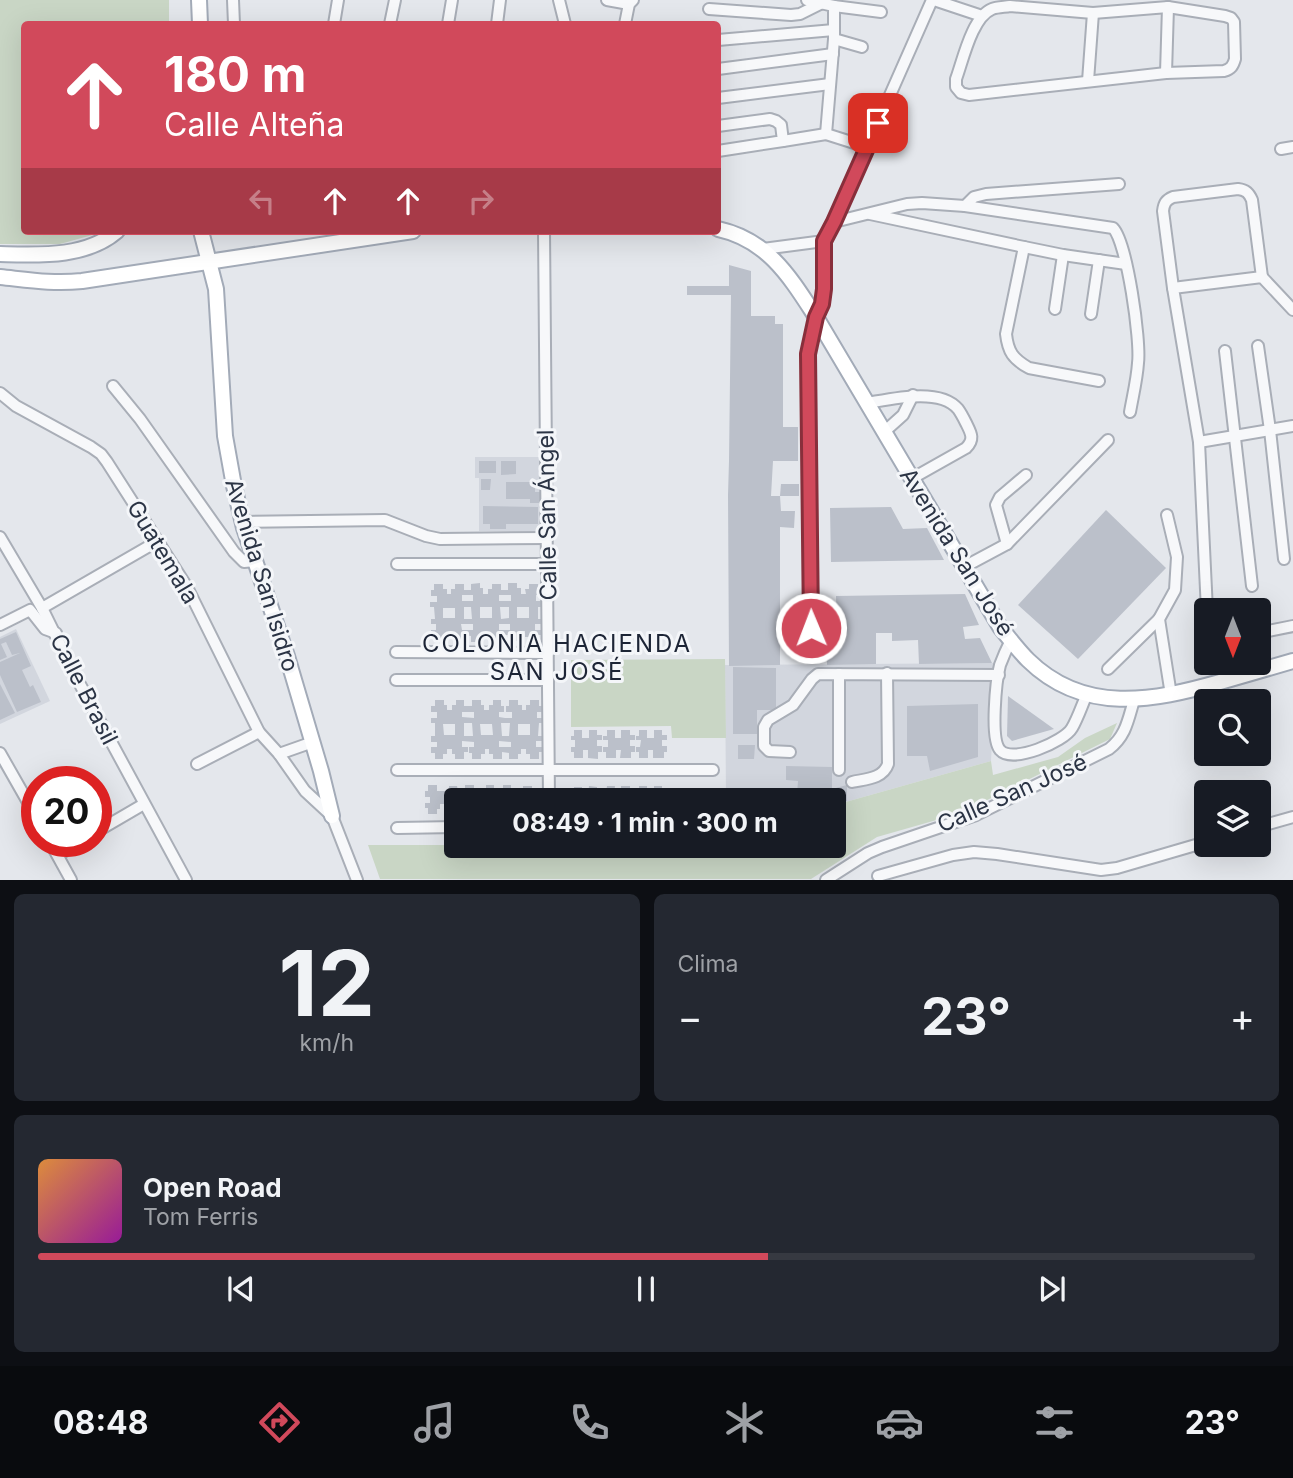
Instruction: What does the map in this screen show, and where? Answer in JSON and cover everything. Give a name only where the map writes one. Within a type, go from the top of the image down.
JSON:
[{"type":"main road","points":[[199,0],[200,21]]},
{"type":"main road","name":"Avenida San José","points":[[721,230],[763,249],[784,269],[816,317],[1000,627],[1028,660],[1047,676],[1087,694],[1134,700],[1171,695],[1293,661]]},
{"type":"main road","points":[[0,254],[40,255],[65,252],[100,243],[111,235]]},
{"type":"main road","points":[[202,235],[210,262]]},
{"type":"main road","points":[[0,277],[62,284],[387,235]]},
{"type":"main road","name":"Avenida San Isidro","points":[[210,262],[218,310],[228,459],[243,522],[287,656],[332,816]]},
{"type":"street","points":[[233,0],[234,21]]},
{"type":"street","points":[[334,21],[338,0]]},
{"type":"street","points":[[391,21],[395,0]]},
{"type":"street","points":[[448,21],[452,0]]},
{"type":"street","points":[[497,21],[500,0]]},
{"type":"street","points":[[559,0],[564,21]]},
{"type":"street","points":[[607,0],[631,2],[626,21]]},
{"type":"street","points":[[807,0],[881,12]]},
{"type":"street","points":[[812,655],[808,354],[816,317],[822,304],[824,241],[933,0],[982,16]]},
{"type":"street","points":[[709,9],[791,15],[800,14],[822,3]]},
{"type":"street","points":[[826,134],[834,6]]},
{"type":"street","points":[[1010,6],[1093,13],[1168,7],[1231,18],[1236,27],[1236,59],[1234,65],[1224,71],[1166,73],[969,95],[961,93],[956,87],[957,79],[974,29],[982,16],[992,9],[1010,6]]},
{"type":"street","points":[[1166,73],[1168,7]]},
{"type":"street","points":[[1088,81],[1093,13]]},
{"type":"street","points":[[721,40],[834,34],[862,47]]},
{"type":"street","points":[[721,69],[833,54]]},
{"type":"street","points":[[721,98],[830,84]]},
{"type":"street","points":[[721,126],[776,121],[781,125],[783,141]]},
{"type":"street","points":[[721,151],[826,134],[867,147]]},
{"type":"street","points":[[1281,149],[1293,147]]},
{"type":"street","points":[[965,206],[974,197],[986,194],[1119,184]]},
{"type":"street","points":[[1206,598],[1199,442],[1163,211],[1168,200],[1238,189],[1249,194],[1262,277],[1293,310]]},
{"type":"street","points":[[834,222],[907,204],[922,203],[965,206],[1113,228],[1118,233],[1126,264],[1139,340],[1139,361],[1130,412]]},
{"type":"street","points":[[868,213],[1063,255],[1126,264]]},
{"type":"street","name":"Calle San Ángel","points":[[544,235],[549,788]]},
{"type":"street","points":[[763,249],[824,241]]},
{"type":"street","points":[[1024,247],[1006,334],[1008,349],[1018,362],[1029,368],[1099,381]]},
{"type":"street","points":[[1055,309],[1063,255]]},
{"type":"street","points":[[1091,314],[1099,260]]},
{"type":"street","points":[[1173,288],[1262,277]]},
{"type":"street","points":[[1258,346],[1284,559]]},
{"type":"street","points":[[1224,351],[1252,586]]},
{"type":"street","points":[[113,386],[140,419],[234,552],[244,562],[255,561]]},
{"type":"street","name":"Guatemala","points":[[0,393],[101,454],[187,587],[259,732],[279,754],[305,791],[332,816]]},
{"type":"street","points":[[867,402],[913,395],[941,399],[958,409],[972,438],[970,443],[966,448],[911,479]]},
{"type":"street","points":[[884,432],[902,415],[913,395]]},
{"type":"street","points":[[1199,442],[1293,426]]},
{"type":"street","points":[[964,567],[1007,544],[1108,440]]},
{"type":"street","points":[[1007,544],[996,505],[1000,497],[1026,475]]},
{"type":"street","points":[[1108,668],[1159,620],[1175,590],[1177,556],[1167,515]]},
{"type":"street","points":[[243,522],[385,520],[440,539],[547,538]]},
{"type":"street","name":"Calle Brasil","points":[[0,537],[56,633],[76,677],[186,880]]},
{"type":"street","points":[[42,608],[158,541]]},
{"type":"street","points":[[397,564],[547,564]]},
{"type":"street","points":[[0,625],[30,610],[45,629],[56,633]]},
{"type":"street","points":[[1159,620],[1171,695]]},
{"type":"street","points":[[1271,630],[1293,626]]},
{"type":"street","points":[[1011,640],[1000,664],[996,694],[996,740],[999,750],[1007,755],[1018,756],[1058,741],[1071,730],[1087,694]]},
{"type":"street","points":[[396,652],[548,653]]},
{"type":"street","points":[[839,674],[839,770]]},
{"type":"street","points":[[852,782],[878,776],[886,769],[887,674]]},
{"type":"street","points":[[790,752],[769,751],[764,746],[764,727],[768,720],[793,705],[815,676],[999,675]]},
{"type":"street","points":[[396,680],[548,680]]},
{"type":"street","name":"Calle San José","points":[[826,880],[875,850],[976,815],[1109,748],[1125,731],[1134,700]]},
{"type":"street","points":[[197,764],[259,732]]},
{"type":"street","points":[[279,754],[313,742]]},
{"type":"street","points":[[0,753],[21,790]]},
{"type":"street","points":[[397,770],[713,770]]},
{"type":"street","points":[[112,823],[144,804]]},
{"type":"street","name":"Avenida San Isidro","points":[[332,816],[358,880]]},
{"type":"street","points":[[1271,823],[1293,817]]},
{"type":"street","points":[[397,828],[444,827]]},
{"type":"street","points":[[878,876],[953,855],[974,852],[1101,870],[1117,868],[1194,846]]},
{"type":"street","points":[[59,857],[71,880]]},
{"type":"shaded area","points":[[475,457],[542,457],[542,531],[479,531],[479,478],[475,478]]},
{"type":"shaded area","points":[[16,629],[50,701],[0,724],[0,637]]},
{"type":"shaded area","points":[[996,663],[991,761],[846,802],[846,788],[726,788],[725,665]]},
{"type":"green space","points":[[0,0],[169,0],[169,21],[21,21],[21,235],[92,235],[60,244],[0,244]]},
{"type":"green space","points":[[725,659],[726,738],[672,738],[671,726],[571,727],[571,660]]},
{"type":"green space","points":[[1117,723],[1110,739],[961,813],[877,837],[846,857],[846,802],[991,761],[993,775],[1058,757],[1085,738]]},
{"type":"green space","points":[[368,845],[444,845],[444,858],[844,858],[811,879],[380,879]]},
{"type":"building","points":[[729,265],[751,271],[751,316],[775,316],[775,324],[783,324],[783,427],[798,427],[798,461],[773,461],[771,496],[780,496],[781,511],[795,511],[794,528],[780,527],[780,665],[729,666],[731,295],[687,295],[687,286],[729,286]]},
{"type":"building","points":[[479,461],[496,461],[496,473],[479,473]]},
{"type":"building","points":[[501,461],[516,461],[516,474],[501,475]]},
{"type":"building","points":[[481,479],[491,479],[490,490],[481,490]]},
{"type":"building","points":[[506,482],[535,482],[535,492],[540,492],[540,503],[530,503],[530,499],[506,499]]},
{"type":"building","points":[[781,484],[799,484],[799,496],[780,496]]},
{"type":"building","points":[[483,506],[538,507],[538,524],[506,524],[506,529],[490,529],[490,524],[483,524]]},
{"type":"building","points":[[891,507],[903,529],[927,528],[944,560],[831,562],[830,508]]},
{"type":"building","points":[[1106,510],[1166,568],[1078,659],[1018,605]]},
{"type":"building","points":[[480,583],[483,594],[488,594],[492,584],[501,584],[501,590],[508,590],[508,583],[517,583],[521,594],[526,594],[525,589],[529,589],[529,584],[538,584],[541,595],[536,595],[536,601],[541,601],[538,619],[542,619],[542,624],[535,624],[535,630],[542,630],[542,635],[538,635],[538,642],[529,642],[525,631],[521,631],[517,641],[508,641],[508,635],[501,635],[501,642],[492,642],[488,632],[484,632],[480,642],[471,642],[471,636],[464,635],[464,642],[455,642],[451,632],[447,632],[443,642],[434,642],[431,630],[436,630],[436,624],[431,624],[431,619],[435,619],[434,607],[430,607],[430,602],[437,602],[437,596],[431,596],[434,584],[443,584],[447,594],[451,594],[455,584],[464,584],[464,590],[471,590],[471,584]],"holes":[[[462,595],[473,595],[473,601],[462,601]],[[499,595],[511,595],[511,601],[499,601]],[[464,607],[471,607],[472,619],[464,619]],[[480,607],[492,607],[492,618],[480,618]],[[500,607],[509,607],[509,618],[501,619]],[[517,607],[529,607],[529,618],[517,618]],[[443,608],[455,608],[455,618],[443,618]],[[461,624],[473,624],[473,630],[462,630]],[[499,624],[510,624],[510,630],[499,630]]]},
{"type":"building","points":[[965,594],[979,625],[963,627],[965,639],[980,638],[992,663],[919,664],[918,640],[892,641],[892,633],[876,633],[876,664],[827,665],[826,629],[837,628],[836,596]]},
{"type":"building","points":[[16,632],[31,666],[22,670],[41,702],[17,712],[0,675],[0,662],[20,653],[12,655],[6,642],[1,644],[7,657],[0,660],[0,639]]},
{"type":"building","points":[[733,667],[776,668],[776,710],[757,710],[757,734],[733,734]]},
{"type":"building","points":[[0,684],[15,713],[0,720]]},
{"type":"building","points":[[1008,696],[1054,729],[1012,741],[1007,736]]},
{"type":"building","points":[[435,700],[444,700],[447,710],[452,710],[456,700],[464,700],[464,706],[472,706],[472,700],[481,700],[484,710],[489,710],[493,700],[501,700],[504,712],[499,712],[499,717],[512,718],[512,712],[506,712],[509,700],[518,700],[522,710],[526,710],[530,700],[539,700],[542,712],[537,712],[537,718],[542,718],[542,723],[539,723],[538,736],[543,736],[543,741],[536,741],[536,747],[542,747],[539,759],[530,759],[526,749],[521,749],[518,759],[509,759],[509,753],[502,752],[502,759],[493,759],[489,749],[485,749],[481,759],[472,759],[469,747],[474,747],[474,742],[462,741],[462,747],[468,747],[468,752],[464,752],[464,759],[455,759],[452,749],[447,749],[443,759],[435,759],[431,747],[437,747],[437,742],[431,742],[431,736],[435,736],[435,723],[431,723],[431,718],[437,718],[437,712],[431,712],[431,706],[435,706]],"holes":[[[462,712],[474,712],[474,718],[462,717]],[[464,723],[472,723],[473,736],[464,736]],[[501,723],[510,723],[509,736],[502,736]],[[443,724],[455,724],[455,735],[444,735]],[[480,724],[492,724],[493,735],[481,735]],[[518,724],[530,724],[530,735],[518,735]],[[499,741],[511,742],[511,747],[499,747]]]},
{"type":"building","points":[[978,704],[978,757],[930,771],[927,756],[907,756],[907,706]]},
{"type":"building","points":[[574,730],[582,730],[582,738],[589,738],[589,730],[597,730],[597,735],[602,735],[602,740],[597,740],[597,746],[602,746],[598,759],[588,758],[588,750],[583,750],[583,758],[574,758],[571,747],[575,747],[575,740],[571,740],[571,736],[574,736]]},
{"type":"building","points":[[607,730],[615,730],[615,738],[621,738],[621,730],[630,730],[630,735],[635,735],[635,740],[630,740],[630,746],[635,746],[631,758],[620,758],[621,750],[616,750],[616,758],[606,758],[603,747],[608,747],[608,740],[603,740],[603,736],[607,736]]},
{"type":"building","points":[[639,730],[647,730],[647,738],[654,738],[654,730],[662,730],[662,735],[667,735],[667,740],[662,740],[662,746],[667,746],[664,758],[653,758],[653,750],[648,750],[648,758],[639,758],[636,747],[640,747],[641,740],[636,740],[636,736],[639,736]]},
{"type":"building","points":[[738,745],[755,745],[754,759],[738,759]]},
{"type":"building","points":[[786,766],[832,767],[832,788],[798,788],[798,781],[786,780]]},
{"type":"building","points":[[428,785],[437,785],[437,791],[444,791],[444,804],[440,804],[437,814],[428,814],[428,808],[425,808],[425,803],[430,803],[430,797],[425,797],[425,791],[428,791]]},
{"type":"district","name":"COLONIA HACIENDA SAN JOSÉ","points":[[557,658]]},
{"type":"route","points":[[811,628],[808,354],[816,317],[822,304],[825,276],[824,241],[878,123]]}]
